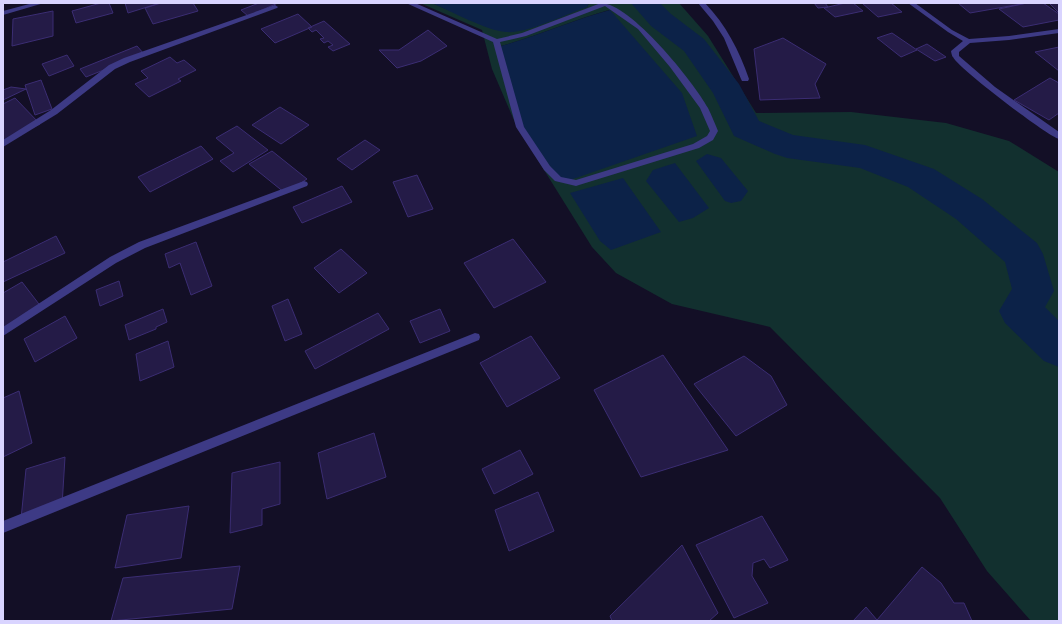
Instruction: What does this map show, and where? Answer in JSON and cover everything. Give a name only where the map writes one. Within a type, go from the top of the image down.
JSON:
[{"type":"street","points":[[3,13],[42,3]]},
{"type":"street","points":[[409,3],[496,41],[524,35],[604,3],[640,28],[673,65],[704,108],[714,130],[710,138],[696,146],[576,183],[558,179],[547,168],[520,127],[496,41]]},
{"type":"street","points":[[701,3],[712,14],[726,33],[738,57],[745,79]]},
{"type":"street","points":[[911,3],[950,31],[968,41],[1009,38],[1059,30]]},
{"type":"street","points":[[3,144],[49,115],[112,67],[134,57],[275,7]]},
{"type":"street","points":[[968,41],[955,51],[956,56],[976,76],[1024,113],[1059,136]]},
{"type":"street","points":[[3,332],[113,260],[142,245],[304,184]]},
{"type":"street","points":[[3,527],[475,337]]},
{"type":"green space","points":[[420,3],[432,3],[490,28],[587,7],[589,3],[679,3],[708,36],[756,113],[851,112],[946,123],[1009,141],[1059,172],[1059,621],[1031,621],[987,571],[940,498],[770,327],[672,304],[616,273],[592,247],[516,125],[492,69],[482,30]],"holes":[[[609,10],[627,31],[501,46]]]},
{"type":"water","points":[[432,3],[589,3],[587,7],[535,27],[514,32],[506,32],[489,28]]},
{"type":"water","points":[[610,10],[682,93],[697,136],[570,180],[558,177],[523,128],[501,46]]},
{"type":"water","points":[[707,154],[721,158],[748,191],[741,201],[731,203],[725,201],[696,161]]},
{"type":"water","points":[[675,163],[709,208],[693,218],[679,222],[646,181],[653,170]]},
{"type":"water","points":[[623,178],[661,232],[611,250],[600,241],[570,193]]},
{"type":"building","points":[[101,3],[109,3],[113,13],[76,23],[72,11]]},
{"type":"building","points":[[125,3],[160,3],[128,13]]},
{"type":"building","points":[[161,3],[193,3],[198,11],[153,24],[145,8]]},
{"type":"building","points":[[259,3],[278,3],[248,16],[241,10]]},
{"type":"building","points":[[814,3],[825,3],[828,7],[818,8]]},
{"type":"building","points":[[845,3],[853,3],[863,11],[835,17],[824,8]]},
{"type":"building","points":[[862,3],[891,3],[902,12],[878,17]]},
{"type":"building","points":[[958,3],[1027,3],[970,13]]},
{"type":"building","points":[[1027,3],[1043,3],[1059,14],[1059,20],[1023,27],[999,9]]},
{"type":"building","points":[[1049,3],[1059,3],[1059,13]]},
{"type":"building","points":[[53,11],[53,36],[12,46],[13,19]]},
{"type":"building","points":[[298,14],[312,27],[275,43],[261,29]]},
{"type":"building","points":[[324,21],[350,44],[333,51],[328,47],[333,45],[328,41],[324,43],[320,39],[324,38],[316,30],[312,32],[308,28]]},
{"type":"building","points":[[428,30],[447,46],[421,61],[397,68],[379,50],[399,50]]},
{"type":"building","points":[[892,33],[917,50],[901,57],[877,38]]},
{"type":"building","points":[[783,38],[826,64],[815,84],[820,98],[760,100],[754,49]]},
{"type":"building","points":[[927,44],[946,57],[935,61],[916,49]]},
{"type":"building","points":[[137,46],[144,54],[86,77],[80,69]]},
{"type":"building","points":[[1059,47],[1059,71],[1035,52]]},
{"type":"building","points":[[67,55],[74,66],[49,76],[42,64]]},
{"type":"building","points":[[170,57],[177,63],[184,60],[196,70],[178,79],[181,81],[149,97],[135,84],[148,78],[141,71]]},
{"type":"building","points":[[1050,78],[1059,83],[1059,113],[1049,120],[1014,100]]},
{"type":"building","points":[[41,80],[52,109],[35,115],[25,85]]},
{"type":"building","points":[[11,87],[26,89],[3,100],[3,90]]},
{"type":"building","points":[[15,98],[40,124],[3,142],[3,104]]},
{"type":"building","points":[[280,107],[309,125],[281,144],[252,125]]},
{"type":"building","points":[[237,126],[268,150],[233,172],[220,161],[234,153],[216,138]]},
{"type":"building","points":[[365,140],[380,150],[352,170],[337,159]]},
{"type":"building","points":[[201,146],[213,159],[150,192],[138,177]]},
{"type":"building","points":[[272,151],[307,179],[285,193],[249,164]]},
{"type":"building","points":[[417,175],[433,209],[408,217],[393,182]]},
{"type":"building","points":[[342,186],[352,202],[302,223],[293,207]]},
{"type":"building","points":[[56,236],[65,253],[3,282],[3,262]]},
{"type":"building","points":[[513,239],[546,282],[494,308],[464,263]]},
{"type":"building","points":[[196,242],[212,286],[191,295],[180,263],[169,268],[165,254]]},
{"type":"building","points":[[341,249],[367,273],[339,293],[314,268]]},
{"type":"building","points":[[119,281],[123,296],[100,306],[96,290]]},
{"type":"building","points":[[22,282],[42,308],[3,332],[3,293]]},
{"type":"building","points":[[288,299],[302,334],[285,341],[272,306]]},
{"type":"building","points":[[163,309],[167,322],[156,327],[156,329],[129,340],[125,325]]},
{"type":"building","points":[[440,309],[450,331],[420,343],[410,321]]},
{"type":"building","points":[[378,313],[389,329],[315,369],[305,351]]},
{"type":"building","points":[[65,316],[77,338],[35,362],[24,339]]},
{"type":"building","points":[[531,336],[560,378],[507,407],[480,363]]},
{"type":"building","points":[[168,341],[174,367],[140,381],[136,354]]},
{"type":"building","points":[[663,355],[728,450],[641,477],[594,390]]},
{"type":"building","points":[[744,356],[771,376],[787,405],[736,436],[694,384]]},
{"type":"building","points":[[19,391],[32,443],[3,457],[3,398]]},
{"type":"building","points":[[374,433],[386,477],[327,499],[318,453]]},
{"type":"building","points":[[520,450],[533,474],[494,494],[482,469]]},
{"type":"building","points":[[65,457],[62,506],[21,519],[26,469]]},
{"type":"building","points":[[280,462],[280,504],[262,509],[262,525],[230,533],[232,473]]},
{"type":"building","points":[[538,492],[554,531],[509,551],[495,510]]},
{"type":"building","points":[[189,506],[181,558],[115,568],[127,515]]},
{"type":"building","points":[[762,516],[788,560],[770,568],[764,559],[753,563],[752,576],[768,603],[734,618],[696,545]]},
{"type":"building","points":[[682,545],[718,613],[709,621],[612,621],[610,616]]},
{"type":"building","points":[[240,566],[232,609],[111,621],[123,578]]},
{"type":"building","points":[[922,567],[941,583],[954,603],[964,603],[972,621],[853,621],[866,607],[877,620]]},
{"type":"waterway","points":[[645,3],[661,20],[694,45],[728,91],[746,128],[787,146],[865,157],[921,178],[969,209],[1023,254],[1033,291],[1020,311],[1059,348]]}]
